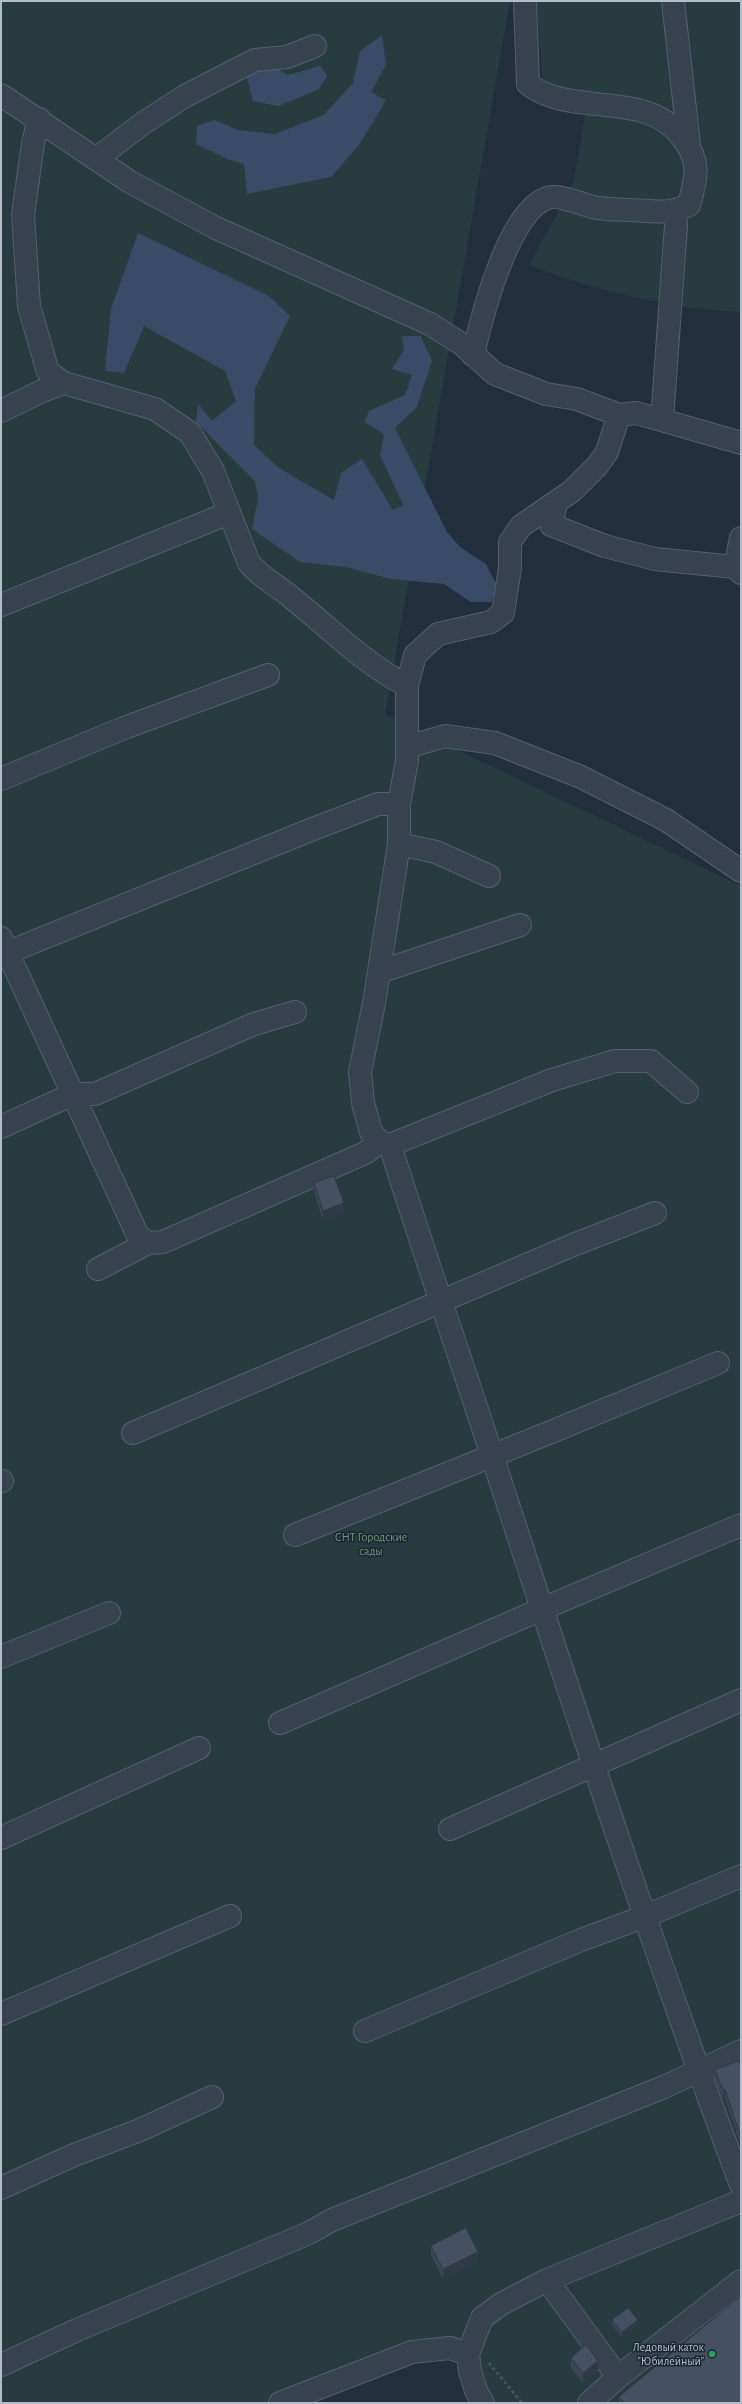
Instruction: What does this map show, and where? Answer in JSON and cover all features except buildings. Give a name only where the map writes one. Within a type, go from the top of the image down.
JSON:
[{"type":"street","points":[[524,1],[528,84],[538,91],[566,99],[637,109],[661,118],[676,130],[689,145]]},
{"type":"street","points":[[473,355],[489,294],[501,262],[523,218],[531,207],[552,197],[595,208],[675,212],[689,205],[696,181],[696,164],[689,145],[673,1]]},
{"type":"street","points":[[96,159],[142,124],[185,96],[254,60],[286,57],[316,46]]},
{"type":"street","points":[[1,94],[130,182],[216,228],[430,324],[463,345],[494,374],[546,394],[577,400],[619,415],[636,413],[741,443]]},
{"type":"street","points":[[39,119],[33,143],[23,215],[29,306],[48,372],[64,383],[155,409],[190,433],[213,471],[228,513],[249,563],[259,575],[292,597],[379,671],[407,686]]},
{"type":"street","points":[[662,420],[676,225],[675,212]]},
{"type":"street","points":[[1,411],[42,391],[64,383]]},
{"type":"street","points":[[619,415],[607,452],[597,466],[556,503],[521,526],[510,542],[510,568],[503,613],[491,622],[438,634],[415,655],[407,686],[407,761],[400,804],[399,844],[379,972],[360,1072],[363,1102],[371,1132],[385,1143],[492,1456],[594,1765],[698,2071],[741,2185]]},
{"type":"street","points":[[556,503],[551,525],[605,546],[655,559],[738,570],[741,538]]},
{"type":"street","points":[[1,605],[228,513]]},
{"type":"street","points":[[1,779],[124,728],[268,675]]},
{"type":"street","points":[[407,747],[445,736],[495,743],[581,777],[666,820],[741,870]]},
{"type":"street","points":[[148,1243],[138,1236],[73,1094],[3,948],[378,804],[400,804]]},
{"type":"street","points":[[399,844],[436,852],[489,876]]},
{"type":"street","points":[[379,972],[520,925]]},
{"type":"street","points":[[1,1127],[73,1094],[94,1094],[254,1024],[295,1012]]},
{"type":"street","points":[[98,1269],[148,1243],[163,1242],[385,1143],[552,1080],[615,1061],[651,1061],[687,1092]]},
{"type":"street","points":[[133,1433],[573,1245],[655,1213]]},
{"type":"street","points":[[295,1535],[492,1456],[718,1362]]},
{"type":"street","points":[[280,1724],[542,1608],[741,1525]]},
{"type":"street","points":[[1,1657],[109,1613]]},
{"type":"street","points":[[450,1829],[741,1700]]},
{"type":"street","points":[[1,1838],[199,1748]]},
{"type":"street","points":[[365,2031],[581,1940],[646,1916],[741,1876]]},
{"type":"street","points":[[1,2014],[230,1916]]},
{"type":"street","points":[[1,2365],[77,2330],[309,2233],[332,2220],[553,2133],[741,2051]]},
{"type":"street","points":[[1,2188],[74,2155],[140,2130],[212,2097]]},
{"type":"street","points":[[483,2403],[476,2391],[470,2356],[482,2318],[501,2304],[547,2280],[741,2201]]},
{"type":"street","points":[[547,2280],[618,2377]]},
{"type":"street","points":[[588,2403],[618,2377],[741,2281]]},
{"type":"street","points":[[280,2403],[412,2352],[450,2348],[470,2356],[496,2403]]},
{"type":"path","points":[[470,2356],[522,2403]]},
{"type":"green space","name":"СНТ Городские сады","points":[[1,1],[510,1],[385,715],[741,886],[741,2403],[496,2403],[450,2348],[280,2403],[1,2403]]},
{"type":"green space","points":[[537,1],[741,1],[741,312],[689,307],[633,297],[553,274],[529,265],[574,182],[587,103],[543,84]]},
{"type":"water","points":[[382,35],[386,65],[371,92],[386,100],[359,145],[331,177],[247,194],[244,164],[227,159],[196,144],[197,126],[214,120],[238,130],[275,134],[324,115],[353,83],[360,51]]},
{"type":"water","points":[[269,64],[288,75],[320,66],[327,76],[319,89],[279,106],[253,101],[246,74]]},
{"type":"water","points":[[138,233],[269,296],[290,316],[255,389],[254,445],[279,468],[334,500],[341,473],[362,459],[393,510],[403,505],[380,455],[384,434],[364,422],[369,411],[405,395],[412,375],[392,369],[404,350],[402,336],[421,336],[432,361],[417,407],[395,428],[447,532],[460,547],[486,564],[497,586],[491,602],[471,602],[444,584],[391,579],[346,567],[300,562],[252,529],[258,499],[255,481],[196,422],[198,404],[212,421],[236,401],[225,371],[144,326],[124,373],[105,371],[111,309]]},
{"type":"place","name":"Ледовый каток \"Юбилейный\"","points":[[712,2354]]}]
